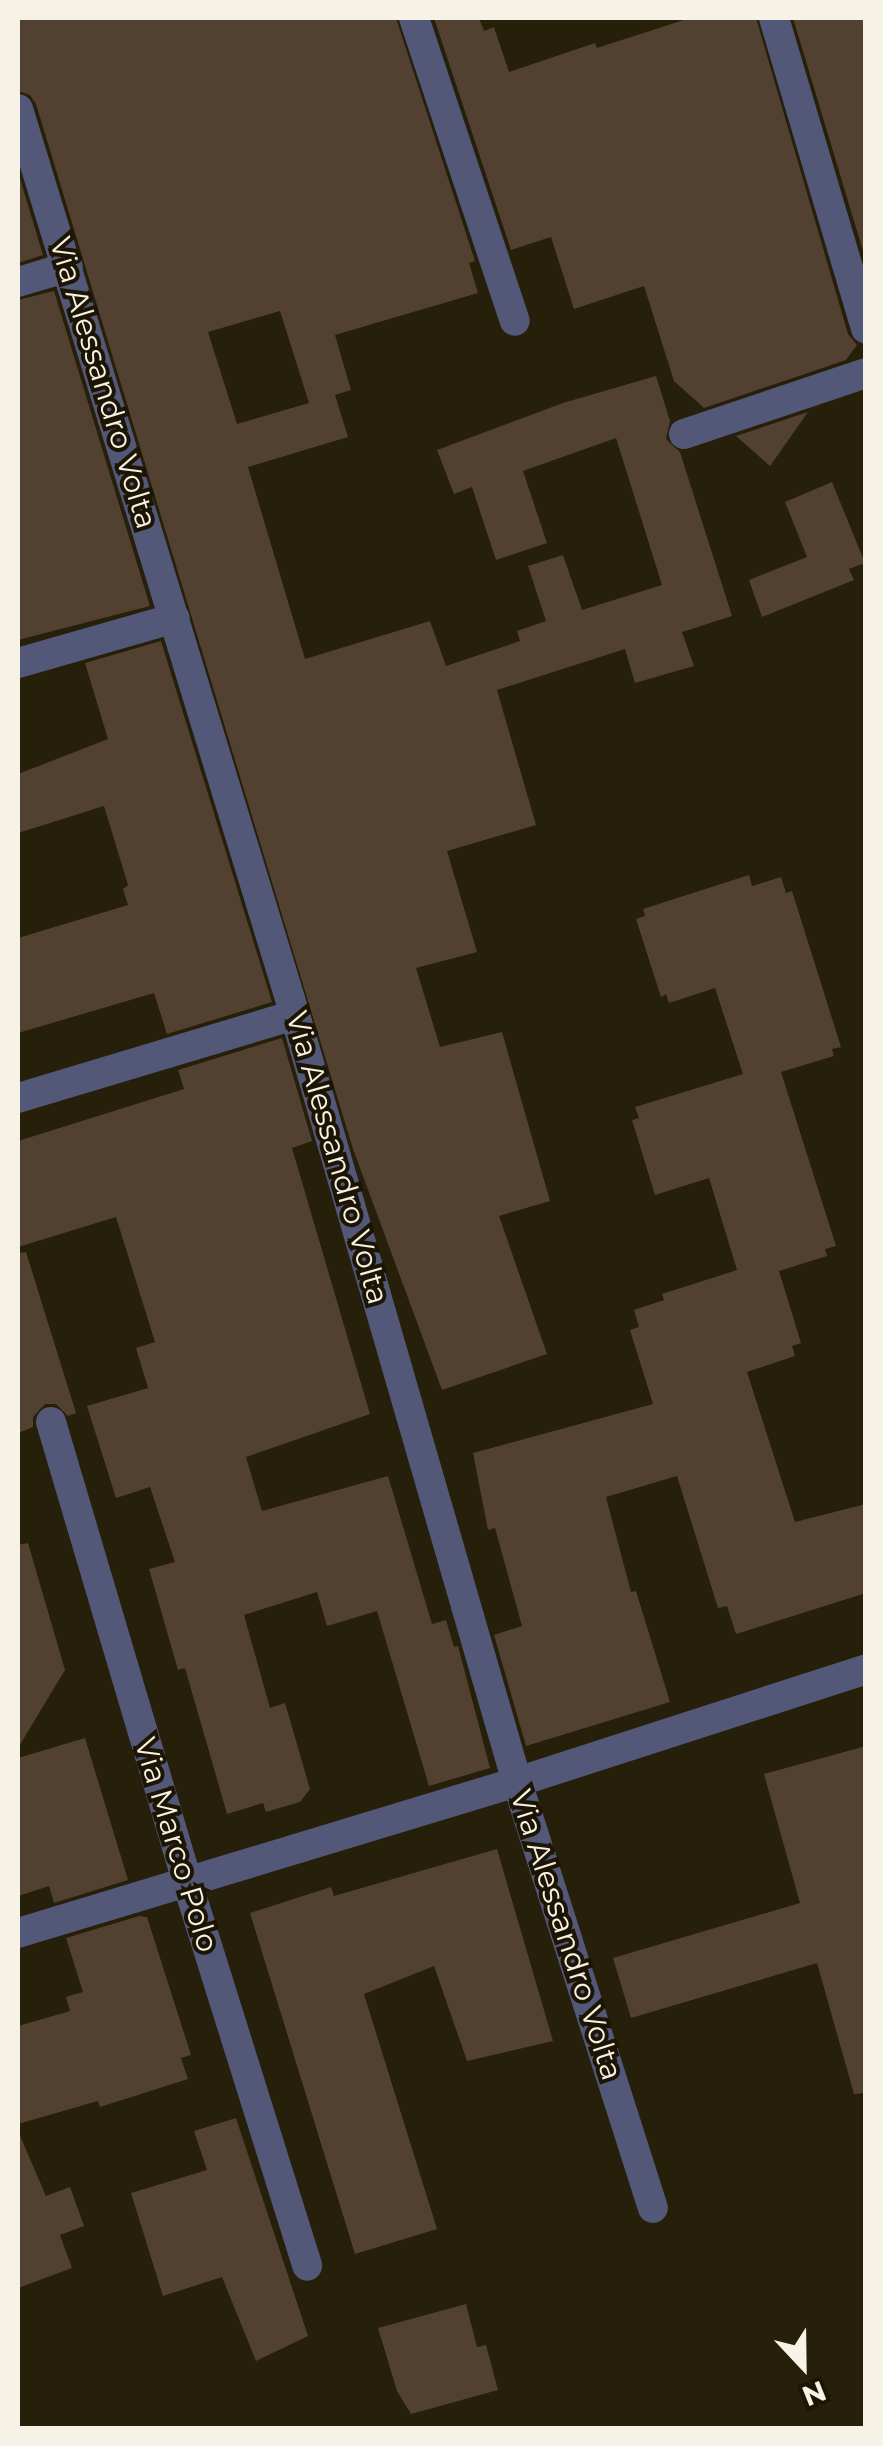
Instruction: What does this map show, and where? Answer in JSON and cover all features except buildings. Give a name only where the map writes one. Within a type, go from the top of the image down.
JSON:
[{"type":"street","points":[[414,18],[516,321]]},
{"type":"street","points":[[774,18],[866,329]]},
{"type":"street","name":"Via Alessandro Volta","points":[[18,109],[295,1014],[517,1782],[652,2208]]},
{"type":"street","points":[[18,282],[68,268]]},
{"type":"street","points":[[684,434],[866,373]]},
{"type":"street","points":[[18,663],[175,618]]},
{"type":"street","points":[[18,1098],[295,1014]]},
{"type":"street","name":"Via Marco Polo","points":[[51,1422],[186,1882],[307,2266]]},
{"type":"street","points":[[18,1933],[517,1782],[866,1669]]}]
